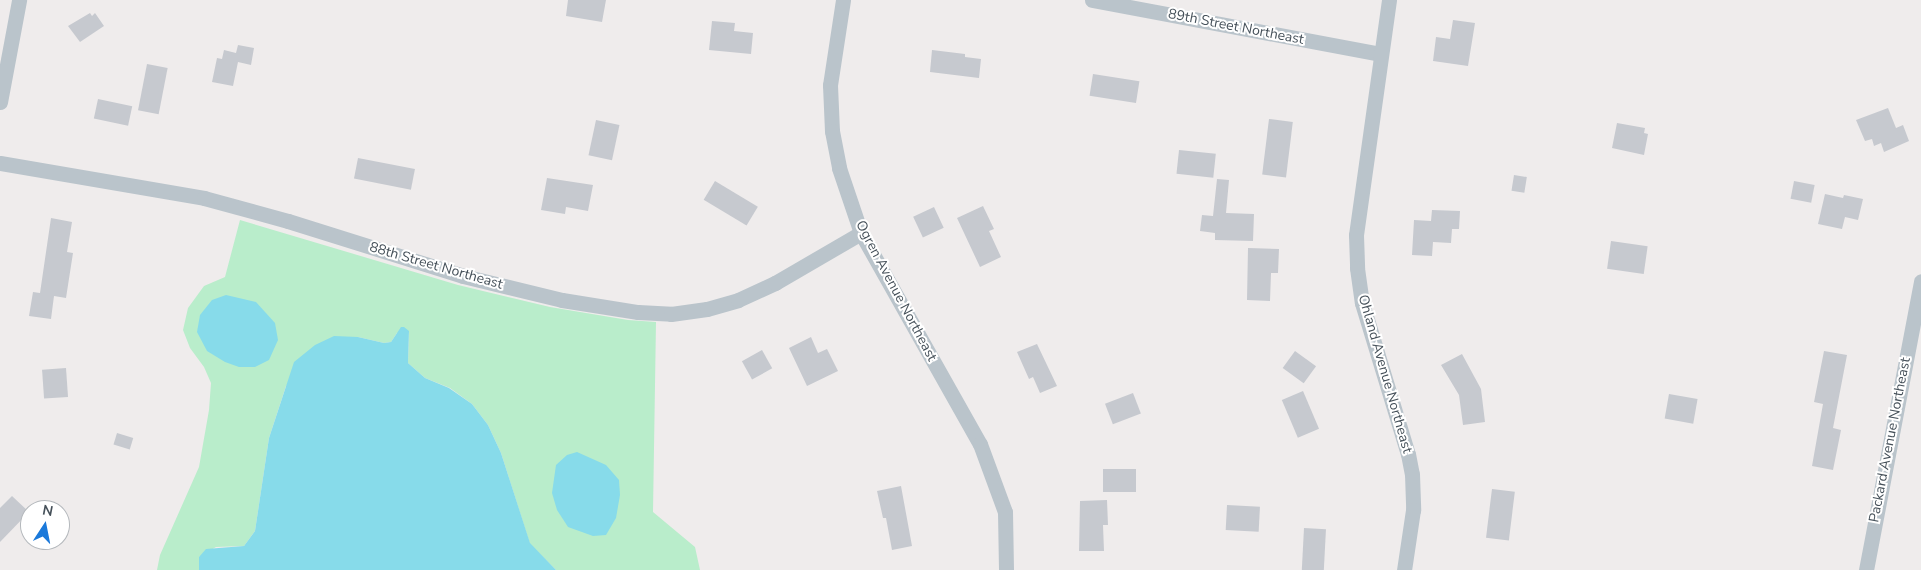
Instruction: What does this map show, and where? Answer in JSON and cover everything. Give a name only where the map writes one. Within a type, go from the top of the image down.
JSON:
[{"type":"street","points":[[0,102],[19,0]]},
{"type":"street","name":"Ogren Avenue Northeast","points":[[843,0],[830,85],[832,131],[839,168],[861,233],[980,444],[1005,512],[1006,570]]},
{"type":"street","name":"89th Street Northeast","points":[[1092,0],[1380,54]]},
{"type":"street","name":"Ohland Avenue Northeast","points":[[1389,0],[1356,235],[1357,268],[1362,303],[1408,454],[1412,474],[1413,510],[1404,570]]},
{"type":"street","name":"88th Street Northeast","points":[[0,163],[204,198],[288,221],[463,276],[562,300],[638,312],[671,314],[707,309],[738,300],[775,283],[861,233]]},
{"type":"street","name":"Packard Avenue Northeast","points":[[1866,570],[1921,281]]},
{"type":"green space","points":[[240,220],[458,285],[550,307],[628,320],[656,322],[653,512],[695,547],[700,570],[556,570],[530,544],[501,453],[488,425],[472,404],[450,388],[425,378],[408,363],[409,331],[397,333],[391,342],[384,343],[358,337],[286,386],[269,438],[255,531],[244,546],[216,547],[199,557],[199,570],[157,570],[160,555],[199,467],[209,410],[211,383],[204,367],[190,348],[183,330],[188,308],[204,286],[225,277]]},
{"type":"water","points":[[226,295],[256,302],[275,323],[278,340],[269,360],[255,367],[239,367],[225,362],[207,351],[197,332],[200,315],[212,300]]},
{"type":"water","points":[[401,327],[409,331],[408,363],[425,378],[449,388],[472,404],[488,425],[501,453],[530,543],[556,570],[199,570],[199,557],[206,549],[244,546],[255,531],[269,438],[294,362],[315,345],[334,336],[358,337],[384,343],[391,342]]},
{"type":"water","points":[[577,452],[606,465],[619,480],[620,495],[616,518],[606,535],[593,536],[568,527],[557,510],[552,493],[556,465],[567,455]]},
{"type":"building","points":[[568,0],[606,0],[602,22],[566,16]]},
{"type":"building","points":[[90,13],[92,16],[95,13],[104,26],[80,42],[68,26]]},
{"type":"building","points":[[1453,20],[1475,23],[1468,66],[1433,61],[1436,37],[1450,39]]},
{"type":"building","points":[[712,21],[735,23],[734,31],[753,33],[751,54],[709,50]]},
{"type":"building","points":[[238,45],[254,48],[251,65],[238,62],[233,86],[212,82],[217,58],[222,59],[224,50],[236,53]]},
{"type":"building","points":[[932,50],[965,54],[965,57],[981,59],[979,78],[930,72]]},
{"type":"building","points":[[147,64],[168,68],[159,114],[138,110]]},
{"type":"building","points":[[1093,74],[1139,81],[1136,103],[1090,96]]},
{"type":"building","points":[[98,99],[132,106],[128,126],[94,119]]},
{"type":"building","points":[[1888,108],[1896,128],[1903,125],[1909,141],[1884,152],[1881,143],[1874,146],[1872,139],[1865,141],[1856,120]]},
{"type":"building","points":[[1269,119],[1293,122],[1286,178],[1262,175]]},
{"type":"building","points":[[596,120],[619,125],[612,160],[589,155]]},
{"type":"building","points":[[1617,123],[1645,128],[1644,133],[1648,134],[1644,155],[1612,148]]},
{"type":"building","points":[[1179,150],[1216,154],[1213,178],[1176,174]]},
{"type":"building","points":[[358,158],[415,169],[411,190],[354,179]]},
{"type":"building","points":[[1514,175],[1527,177],[1524,193],[1511,191]]},
{"type":"building","points":[[547,178],[593,185],[588,211],[566,207],[565,214],[541,210]]},
{"type":"building","points":[[1217,179],[1229,180],[1226,213],[1254,214],[1253,241],[1215,240],[1215,233],[1200,231],[1202,215],[1213,216]]},
{"type":"building","points":[[715,181],[758,207],[747,226],[704,200]]},
{"type":"building","points":[[1794,181],[1815,185],[1811,203],[1791,199]]},
{"type":"building","points":[[1825,194],[1843,198],[1844,195],[1863,199],[1858,220],[1845,217],[1842,229],[1818,224]]},
{"type":"building","points":[[983,206],[994,229],[989,231],[1001,257],[980,267],[957,218]]},
{"type":"building","points":[[934,207],[944,228],[923,238],[913,217]]},
{"type":"building","points":[[1432,210],[1460,211],[1459,229],[1452,229],[1451,243],[1433,242],[1432,256],[1412,255],[1414,220],[1431,221]]},
{"type":"building","points":[[51,218],[72,222],[67,252],[73,253],[66,298],[54,296],[51,319],[29,316],[33,292],[40,293]]},
{"type":"building","points":[[1611,241],[1648,246],[1644,274],[1607,269]]},
{"type":"building","points":[[1248,248],[1279,249],[1278,273],[1271,273],[1270,301],[1247,300]]},
{"type":"building","points":[[811,337],[818,353],[827,349],[838,371],[807,386],[789,348]]},
{"type":"building","points":[[1037,344],[1057,386],[1040,393],[1033,377],[1029,379],[1017,352]]},
{"type":"building","points":[[762,350],[772,368],[752,380],[742,361]]},
{"type":"building","points":[[1295,351],[1316,366],[1304,383],[1283,368]]},
{"type":"building","points":[[1824,351],[1847,355],[1833,428],[1841,430],[1833,470],[1812,466],[1823,404],[1814,402]]},
{"type":"building","points":[[1462,354],[1481,389],[1485,422],[1463,425],[1459,395],[1441,365]]},
{"type":"building","points":[[66,368],[68,397],[44,399],[42,370]]},
{"type":"building","points":[[1303,391],[1319,429],[1298,438],[1282,400]]},
{"type":"building","points":[[1133,393],[1141,414],[1113,424],[1105,404]]},
{"type":"building","points":[[1669,394],[1698,399],[1693,424],[1665,419]]},
{"type":"building","points":[[117,433],[133,438],[130,449],[113,444]]},
{"type":"building","points":[[1103,469],[1136,469],[1136,492],[1103,492]]},
{"type":"building","points":[[901,486],[912,546],[892,550],[886,518],[883,518],[877,491]]},
{"type":"building","points":[[1492,489],[1515,492],[1509,540],[1486,538]]},
{"type":"building","points":[[12,496],[20,504],[20,521],[0,542],[0,508]]},
{"type":"building","points":[[1107,500],[1108,525],[1103,525],[1104,551],[1079,551],[1080,501]]},
{"type":"building","points":[[1227,505],[1260,507],[1259,532],[1226,530]]},
{"type":"building","points":[[1304,528],[1326,529],[1324,570],[1302,570]]}]
